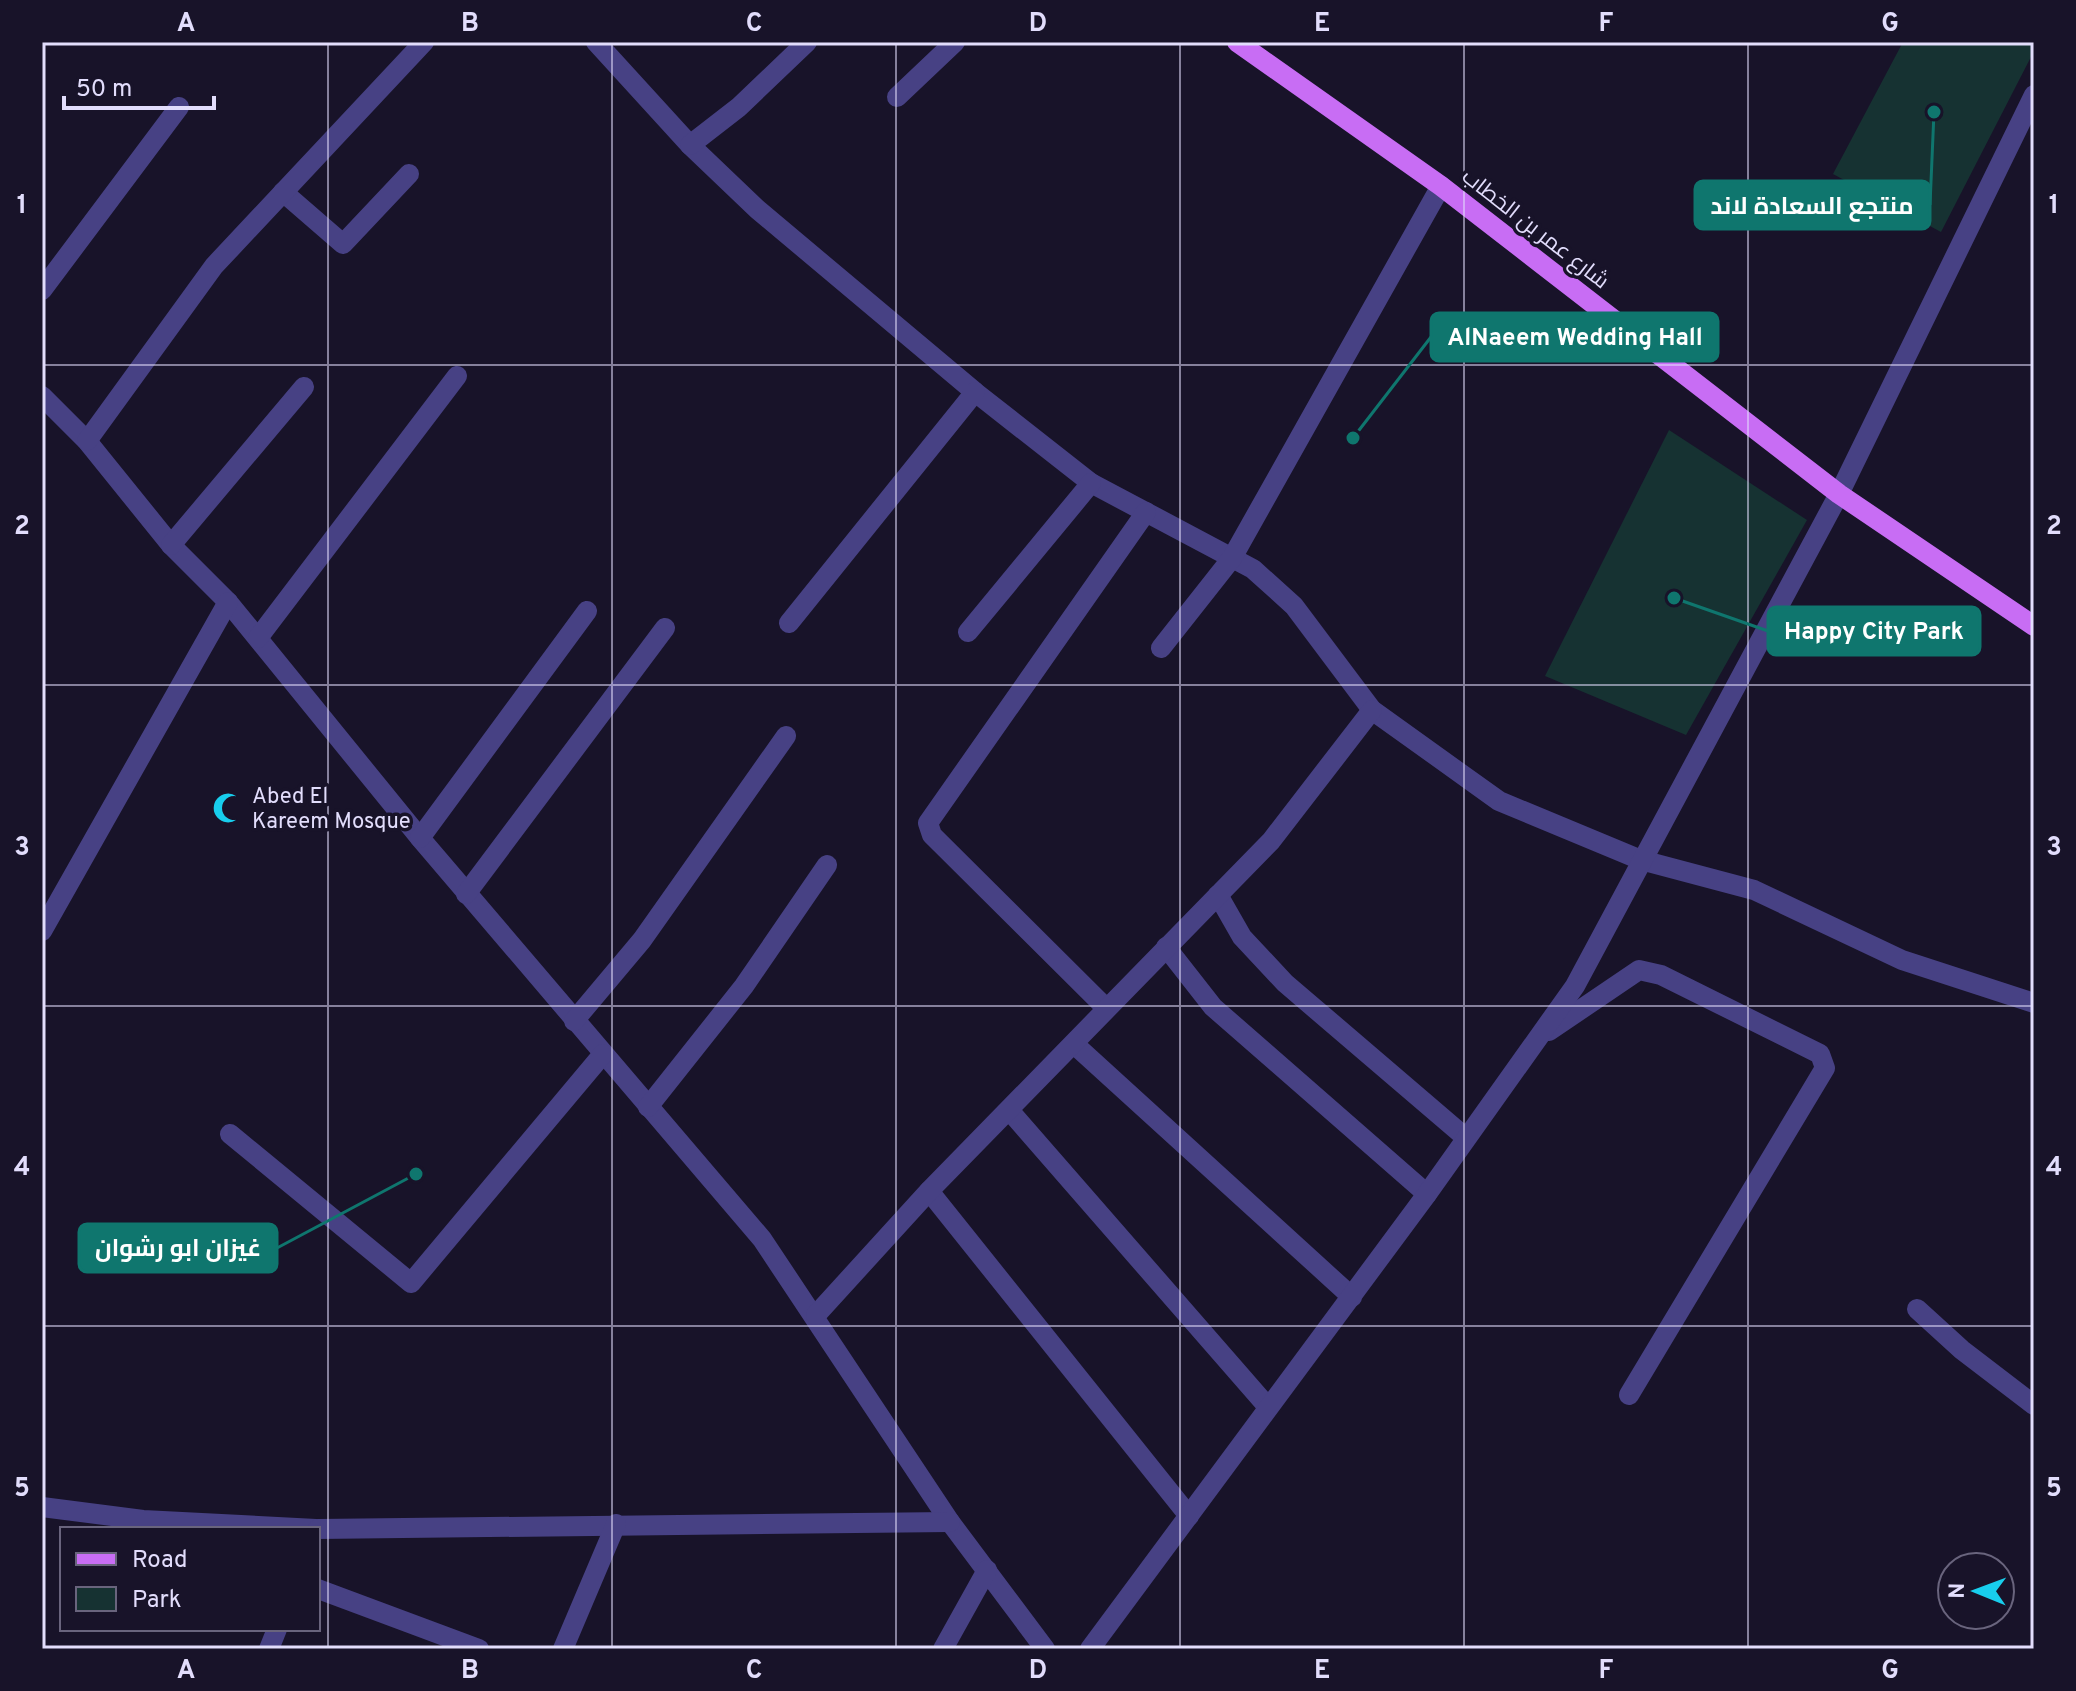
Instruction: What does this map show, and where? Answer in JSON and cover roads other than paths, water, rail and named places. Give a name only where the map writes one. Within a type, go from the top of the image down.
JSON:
[{"type":"main road","name":"شارع عمر بن الخطاب","points":[[1237,42],[1441,186],[1839,494],[2034,626]]},
{"type":"street","points":[[87,441],[214,266],[424,42]]},
{"type":"street","points":[[596,42],[690,145],[757,209],[975,392],[1091,483],[1253,569],[1294,606],[1372,710],[1499,801],[1641,860],[1754,890],[1902,960],[2034,1003]]},
{"type":"street","points":[[690,145],[739,107],[807,42]]},
{"type":"street","points":[[897,97],[955,42]]},
{"type":"street","points":[[1090,1649],[1267,1406],[1352,1297],[1575,986],[1839,494],[2034,95]]},
{"type":"street","points":[[42,290],[179,107]]},
{"type":"street","points":[[283,192],[343,244],[409,174]]},
{"type":"street","points":[[1161,648],[1232,558],[1441,186]]},
{"type":"street","points":[[258,638],[457,376]]},
{"type":"street","points":[[171,545],[304,387]]},
{"type":"street","points":[[789,623],[975,392]]},
{"type":"street","points":[[42,396],[87,441],[171,545],[228,602],[466,894],[762,1239],[816,1315],[950,1522],[1045,1649]]},
{"type":"street","points":[[968,632],[1091,483]]},
{"type":"street","points":[[1106,1008],[932,835],[928,823],[1146,512]]},
{"type":"street","points":[[42,931],[228,602]]},
{"type":"street","points":[[420,838],[587,611]]},
{"type":"street","points":[[466,894],[665,628]]},
{"type":"street","points":[[816,1315],[929,1191],[1271,841],[1372,710]]},
{"type":"street","points":[[574,1021],[642,940],[786,736]]},
{"type":"street","points":[[648,1107],[744,986],[827,865]]},
{"type":"street","points":[[1218,895],[1242,937],[1285,983],[1465,1137]]},
{"type":"street","points":[[1166,947],[1213,1007],[1427,1194]]},
{"type":"street","points":[[1535,1040],[1639,970],[1661,975],[1820,1054],[1825,1068],[1629,1395]]},
{"type":"street","points":[[1074,1044],[1352,1297]]},
{"type":"street","points":[[230,1134],[411,1283],[603,1054]]},
{"type":"street","points":[[1009,1110],[1267,1406]]},
{"type":"street","points":[[929,1191],[1189,1516]]},
{"type":"street","points":[[1917,1309],[1962,1350],[2034,1405]]},
{"type":"street","points":[[42,1507],[143,1520],[278,1527]]},
{"type":"street","points":[[320,1529],[950,1522]]},
{"type":"street","points":[[563,1649],[616,1524]]},
{"type":"street","points":[[943,1649],[987,1570]]},
{"type":"street","points":[[320,1590],[479,1649]]},
{"type":"place","name":"منتجع السعادة لاند","points":[[1934,112]]},
{"type":"place","name":"AlNaeem Wedding Hall","points":[[1353,438]]},
{"type":"place","name":"Happy City Park","points":[[1674,598]]},
{"type":"place","name":"Abed El Kareem Mosque","points":[[228,808]]},
{"type":"place","name":"غيزان ابو رشوان","points":[[416,1174]]}]
